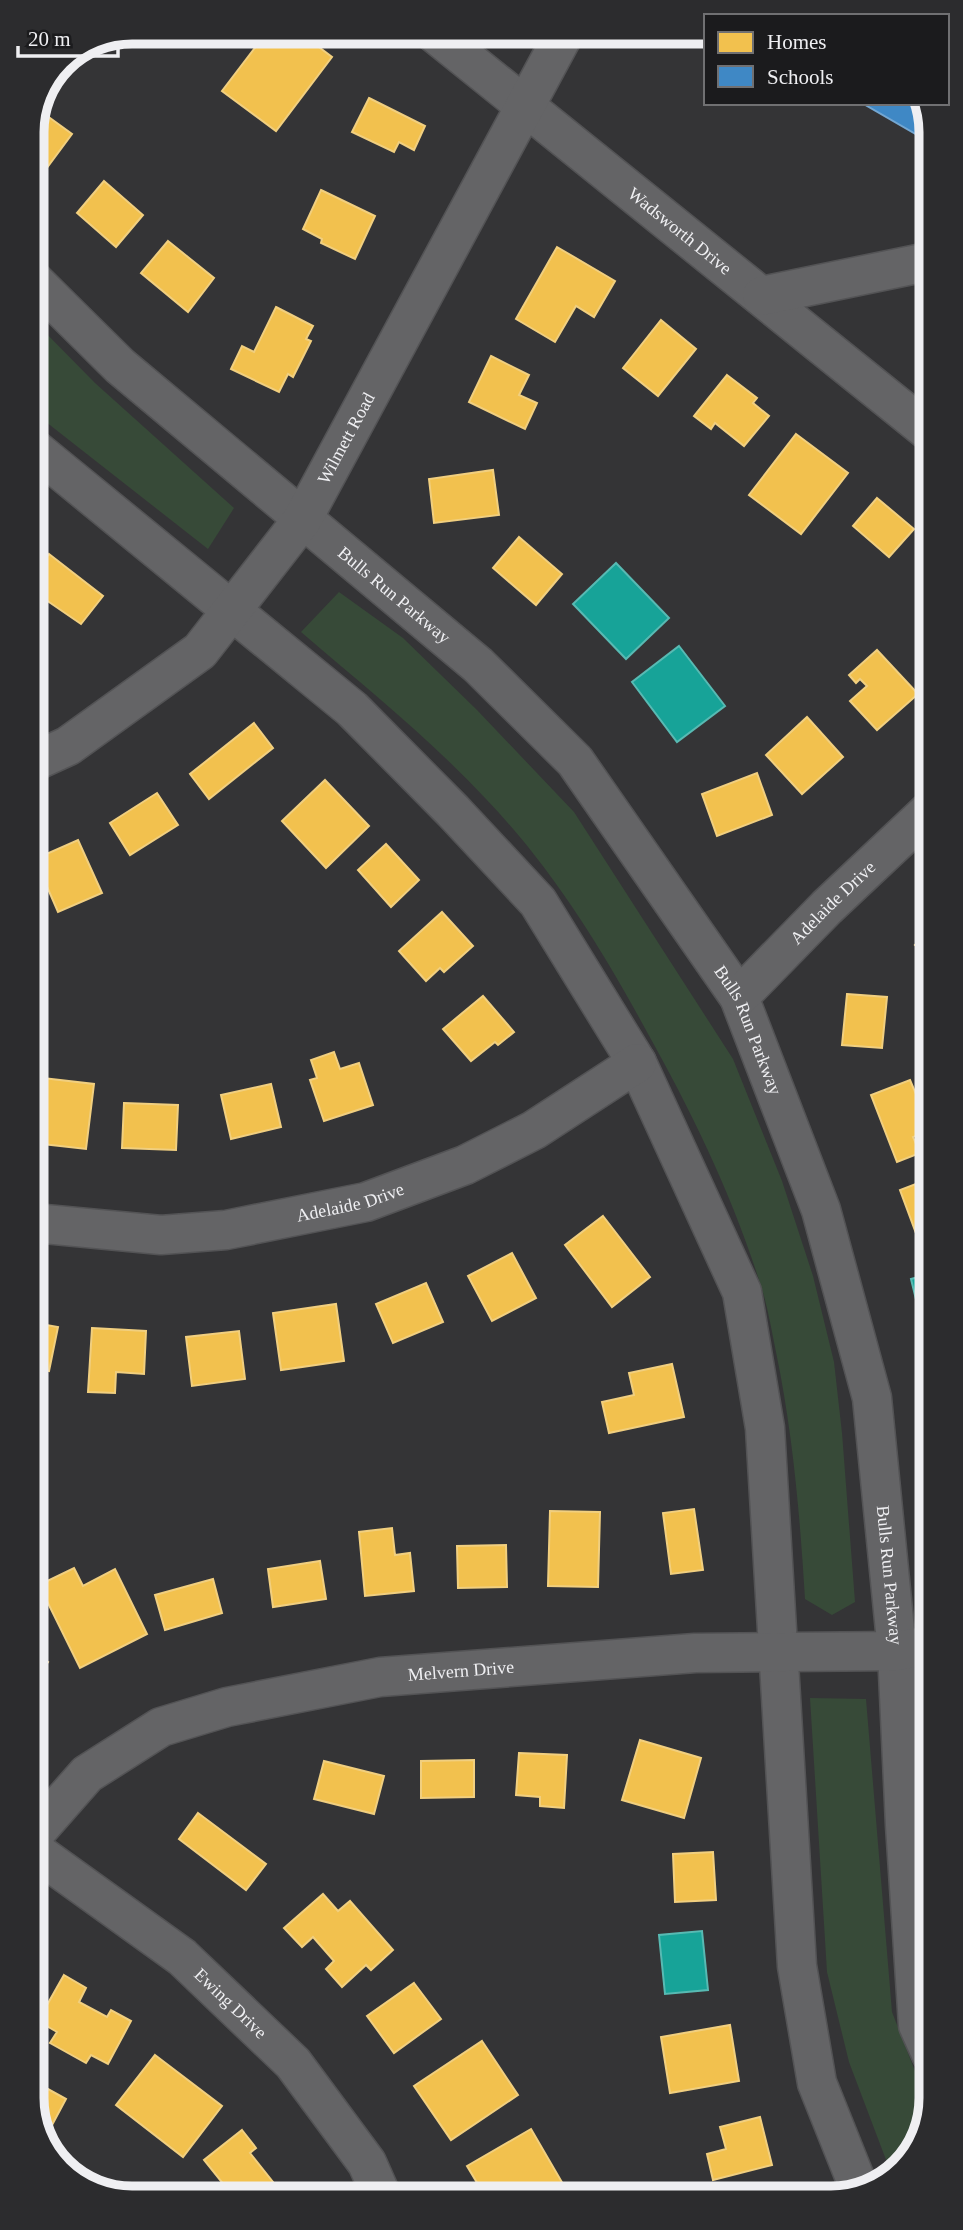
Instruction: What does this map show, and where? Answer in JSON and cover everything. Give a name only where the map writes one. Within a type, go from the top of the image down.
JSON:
[{"type":"street","name":"Wadsworth Drive","points":[[448,44],[919,424]]},
{"type":"street","name":"Wilmett Road","points":[[44,757],[68,746],[200,651],[302,520],[559,44]]},
{"type":"street","points":[[762,296],[919,264]]},
{"type":"street","name":"Bulls Run Parkway","points":[[44,291],[120,366],[478,664],[575,761],[739,997],[821,1210],[872,1398],[914,1648],[905,1825],[919,2027]]},
{"type":"street","points":[[44,456],[352,709],[453,810],[538,902],[637,1063],[742,1292],[765,1428],[797,1966],[817,2083],[857,2183]]},
{"type":"street","name":"Adelaide Drive","points":[[739,997],[827,907],[919,820]]},
{"type":"street","name":"Adelaide Drive","points":[[44,1224],[161,1235],[226,1230],[366,1202],[466,1165],[523,1136],[637,1063]]},
{"type":"street","name":"Melvern Drive","points":[[44,1823],[87,1774],[162,1727],[227,1707],[380,1677],[695,1653],[914,1648]]},
{"type":"street","name":"Ewing Drive","points":[[44,1858],[181,1957],[293,2063],[367,2163],[377,2186]]},
{"type":"green space","points":[[44,331],[95,383],[234,508],[208,549],[44,420]]},
{"type":"green space","points":[[339,592],[403,638],[477,710],[574,812],[733,1059],[782,1181],[813,1276],[834,1362],[855,1602],[832,1615],[805,1599],[791,1444],[764,1296],[741,1227],[697,1128],[612,970],[533,853],[486,799],[442,755],[301,632]]},
{"type":"green space","points":[[810,1698],[866,1699],[892,2012],[919,2081],[919,2110],[915,2127],[898,2156],[888,2165],[849,2062],[827,1972]]},
{"type":"building: Homes","points":[[258,44],[315,44],[332,57],[276,131],[222,91]]},
{"type":"building: Homes","points":[[369,98],[425,126],[414,150],[399,142],[394,152],[352,132]]},
{"type":"building: Homes","points":[[45,114],[72,134],[46,169],[44,167]]},
{"type":"building: Homes","points":[[104,181],[143,215],[116,247],[77,213]]},
{"type":"building: Homes","points":[[321,190],[375,216],[355,259],[321,243],[322,239],[303,229]]},
{"type":"building: Homes","points":[[168,241],[214,278],[188,312],[141,273]]},
{"type":"building: Homes","points":[[557,247],[615,281],[594,317],[576,306],[555,342],[516,319]]},
{"type":"building: Homes","points":[[276,307],[313,326],[306,339],[311,341],[293,377],[288,374],[279,392],[231,369],[242,346],[254,352]]},
{"type":"building: Homes","points":[[661,320],[696,349],[658,396],[623,368]]},
{"type":"building: Homes","points":[[491,356],[529,375],[519,395],[537,403],[525,429],[469,402]]},
{"type":"building: Homes","points":[[727,375],[757,398],[753,403],[769,416],[744,446],[715,423],[711,429],[694,416]]},
{"type":"building: Homes","points":[[796,434],[848,473],[801,534],[749,495]]},
{"type":"building: Homes","points":[[493,470],[499,515],[434,523],[429,479]]},
{"type":"building: Homes","points":[[877,498],[914,529],[889,557],[853,526]]},
{"type":"building: Homes","points":[[519,537],[562,574],[536,605],[493,568]]},
{"type":"building: Homes","points":[[49,554],[103,596],[81,624],[44,599],[44,561]]},
{"type":"building: Homes","points":[[877,650],[918,694],[877,730],[850,701],[867,686],[860,679],[856,683],[849,675]]},
{"type":"building: Homes","points":[[807,717],[843,757],[802,794],[766,755]]},
{"type":"building: Homes","points":[[254,723],[273,748],[209,799],[190,774]]},
{"type":"building: Homes","points":[[757,773],[772,815],[717,836],[702,794]]},
{"type":"building: Homes","points":[[325,780],[369,826],[326,868],[282,821]]},
{"type":"building: Homes","points":[[157,793],[178,825],[130,855],[110,823]]},
{"type":"building: Homes","points":[[78,840],[102,893],[58,912],[44,880],[44,855]]},
{"type":"building: Homes","points":[[386,844],[419,880],[391,907],[358,870]]},
{"type":"building: Homes","points":[[442,912],[473,946],[444,972],[440,968],[426,981],[399,951]]},
{"type":"building: Homes","points":[[847,994],[887,997],[882,1048],[842,1045]]},
{"type":"building: Homes","points":[[483,996],[514,1032],[498,1045],[495,1042],[471,1061],[443,1029]]},
{"type":"building: Homes","points":[[334,1052],[340,1069],[359,1063],[373,1105],[324,1121],[310,1080],[317,1078],[311,1060]]},
{"type":"building: Homes","points":[[44,1078],[94,1084],[86,1149],[44,1144]]},
{"type":"building: Homes","points":[[910,1080],[919,1099],[919,1135],[913,1137],[919,1153],[897,1162],[871,1095]]},
{"type":"building: Homes","points":[[271,1084],[281,1127],[231,1139],[221,1095]]},
{"type":"building: Homes","points":[[124,1103],[178,1105],[176,1150],[122,1148]]},
{"type":"building: Homes","points":[[919,1183],[919,1241],[900,1190]]},
{"type":"building: Homes","points":[[603,1216],[650,1277],[612,1307],[565,1245]]},
{"type":"building: Homes","points":[[512,1253],[536,1298],[492,1321],[468,1276]]},
{"type":"building: Homes","points":[[426,1283],[443,1322],[393,1343],[376,1304]]},
{"type":"building: Homes","points":[[336,1304],[344,1361],[281,1370],[273,1313]]},
{"type":"building: Homes","points":[[44,1325],[58,1327],[49,1371],[44,1370]]},
{"type":"building: Homes","points":[[92,1328],[146,1331],[144,1374],[116,1372],[115,1393],[88,1392]]},
{"type":"building: Homes","points":[[239,1331],[245,1379],[192,1386],[186,1337]]},
{"type":"building: Homes","points":[[672,1364],[684,1417],[609,1433],[602,1402],[634,1395],[629,1373]]},
{"type":"building: Homes","points":[[694,1509],[703,1570],[671,1574],[663,1513]]},
{"type":"building: Homes","points":[[550,1511],[600,1512],[598,1587],[548,1586]]},
{"type":"building: Homes","points":[[392,1528],[395,1555],[410,1553],[414,1591],[365,1596],[359,1532]]},
{"type":"building: Homes","points":[[506,1545],[507,1587],[458,1588],[457,1546]]},
{"type":"building: Homes","points":[[320,1561],[326,1599],[273,1607],[268,1569]]},
{"type":"building: Homes","points":[[74,1568],[83,1586],[115,1569],[147,1634],[80,1668],[44,1595],[44,1583]]},
{"type":"building: Homes","points":[[213,1579],[222,1613],[165,1630],[155,1595]]},
{"type":"building: Homes","points":[[640,1740],[701,1758],[684,1818],[622,1800]]},
{"type":"building: Homes","points":[[519,1753],[567,1755],[564,1808],[540,1806],[540,1797],[516,1795]]},
{"type":"building: Homes","points":[[474,1760],[474,1797],[421,1798],[421,1761]]},
{"type":"building: Homes","points":[[324,1761],[384,1776],[374,1814],[314,1799]]},
{"type":"building: Homes","points":[[198,1813],[266,1864],[246,1890],[179,1839]]},
{"type":"building: Homes","points":[[713,1852],[716,1900],[675,1902],[673,1854]]},
{"type":"building: Homes","points":[[323,1894],[338,1911],[350,1901],[393,1950],[371,1970],[366,1965],[342,1987],[326,1969],[334,1961],[313,1937],[302,1947],[284,1928]]},
{"type":"building: Homes","points":[[64,1975],[86,1988],[79,2002],[107,2017],[111,2010],[131,2021],[108,2064],[91,2055],[86,2063],[50,2043],[57,2032],[44,2024],[44,2010]]},
{"type":"building: Homes","points":[[414,1983],[441,2019],[394,2053],[367,2016]]},
{"type":"building: Homes","points":[[730,2025],[739,2081],[670,2093],[661,2037]]},
{"type":"building: Homes","points":[[482,2041],[518,2095],[451,2140],[414,2086]]},
{"type":"building: Homes","points":[[155,2055],[222,2106],[183,2157],[116,2105]]},
{"type":"building: Homes","points":[[44,2087],[66,2099],[49,2130],[44,2110]]},
{"type":"building: Homes","points":[[760,2117],[772,2165],[713,2180],[707,2154],[726,2149],[720,2127]]},
{"type":"building: Homes","points":[[531,2129],[563,2184],[479,2186],[467,2166]]},
{"type":"building: Homes","points":[[242,2130],[256,2148],[250,2153],[276,2186],[225,2186],[204,2160]]},
{"type":"building: Schools","points":[[865,105],[915,105],[919,136]]},
{"type":"building: Public","points":[[616,563],[669,618],[626,659],[573,604]]},
{"type":"building: Public","points":[[679,646],[725,706],[677,742],[632,682]]},
{"type":"building: Public","points":[[919,1277],[919,1312],[911,1279]]},
{"type":"building: Public","points":[[702,1931],[708,1990],[665,1994],[659,1935]]}]
